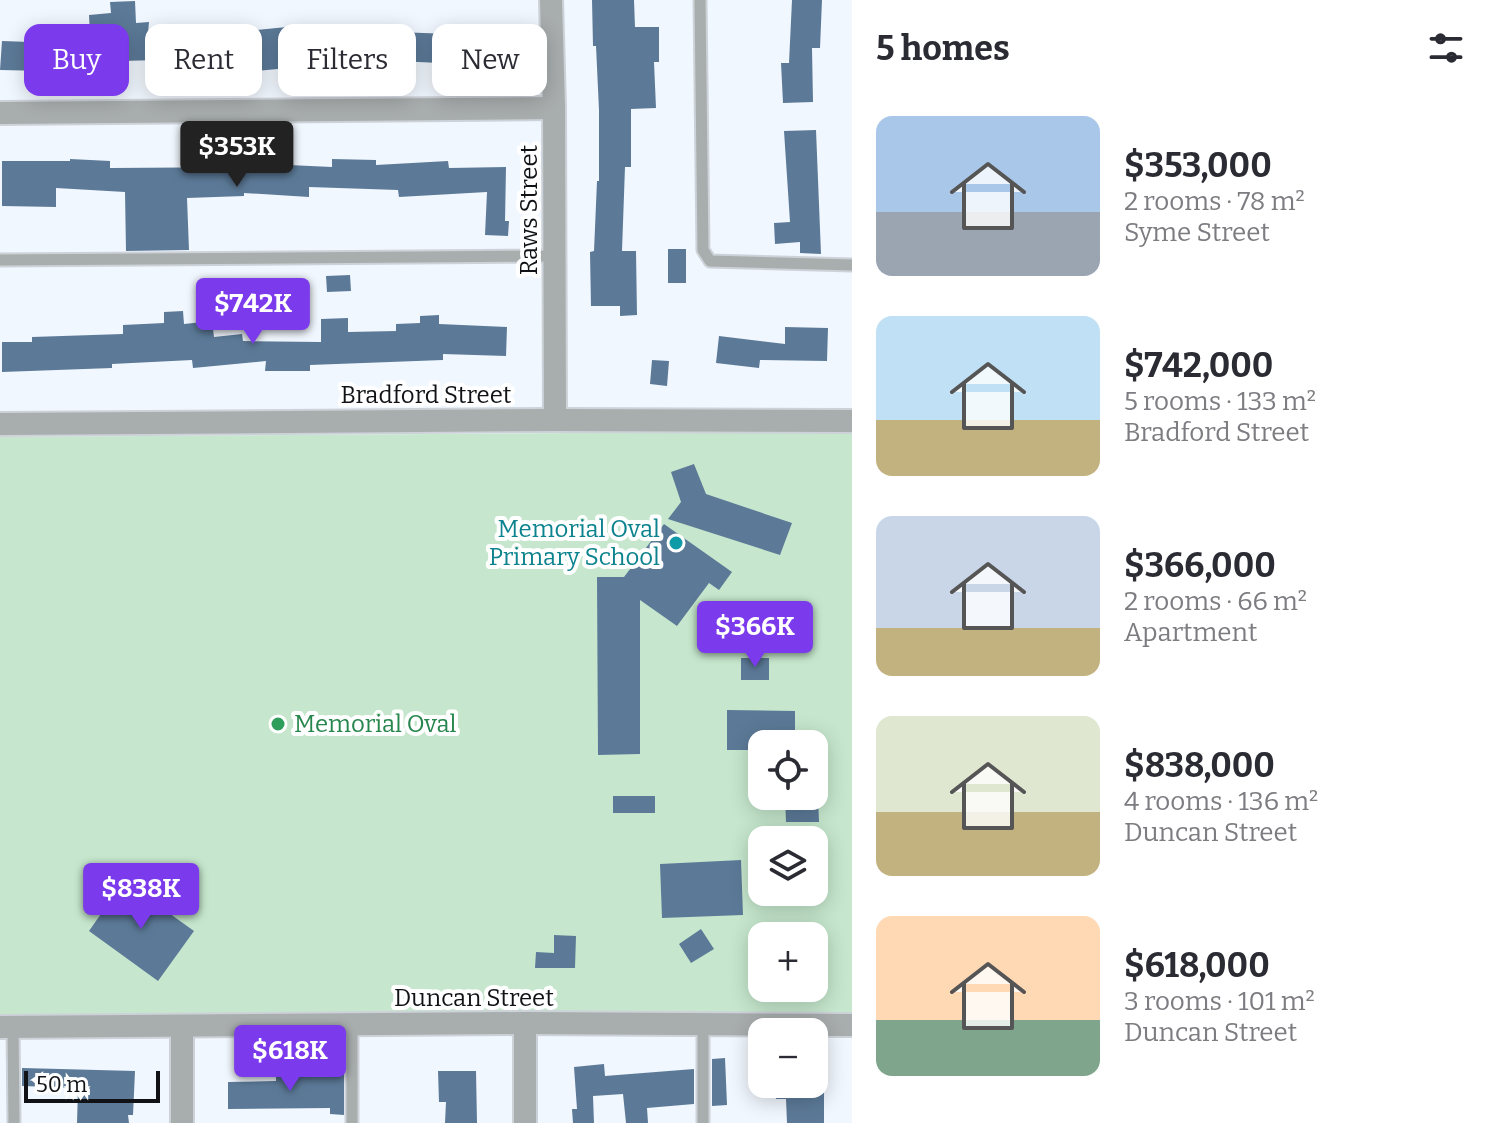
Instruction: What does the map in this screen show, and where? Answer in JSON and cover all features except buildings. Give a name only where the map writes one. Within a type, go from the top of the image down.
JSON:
[{"type":"street","name":"Raws Street","points":[[551,0],[555,420]]},
{"type":"street","points":[[0,113],[554,108]]},
{"type":"street","name":"Bradford Street","points":[[0,424],[852,421]]},
{"type":"street","points":[[525,1023],[525,1123]]},
{"type":"street","name":"Duncan Street","points":[[7,1027],[525,1023],[852,1025]]},
{"type":"street","points":[[182,1026],[182,1123]]},
{"type":"lane","points":[[700,0],[703,250],[710,261],[852,265]]},
{"type":"lane","points":[[0,260],[555,256]]},
{"type":"lane","points":[[352,1024],[352,1123]]},
{"type":"lane","points":[[703,1024],[703,1123]]},
{"type":"lane","points":[[7,1027],[14,1123]]},
{"type":"green space","points":[[852,431],[852,1012],[0,1019],[0,437]]},
{"type":"place","name":"Memorial Oval Primary School","points":[[676,543]]},
{"type":"place","name":"Memorial Oval","points":[[278,724]]}]
